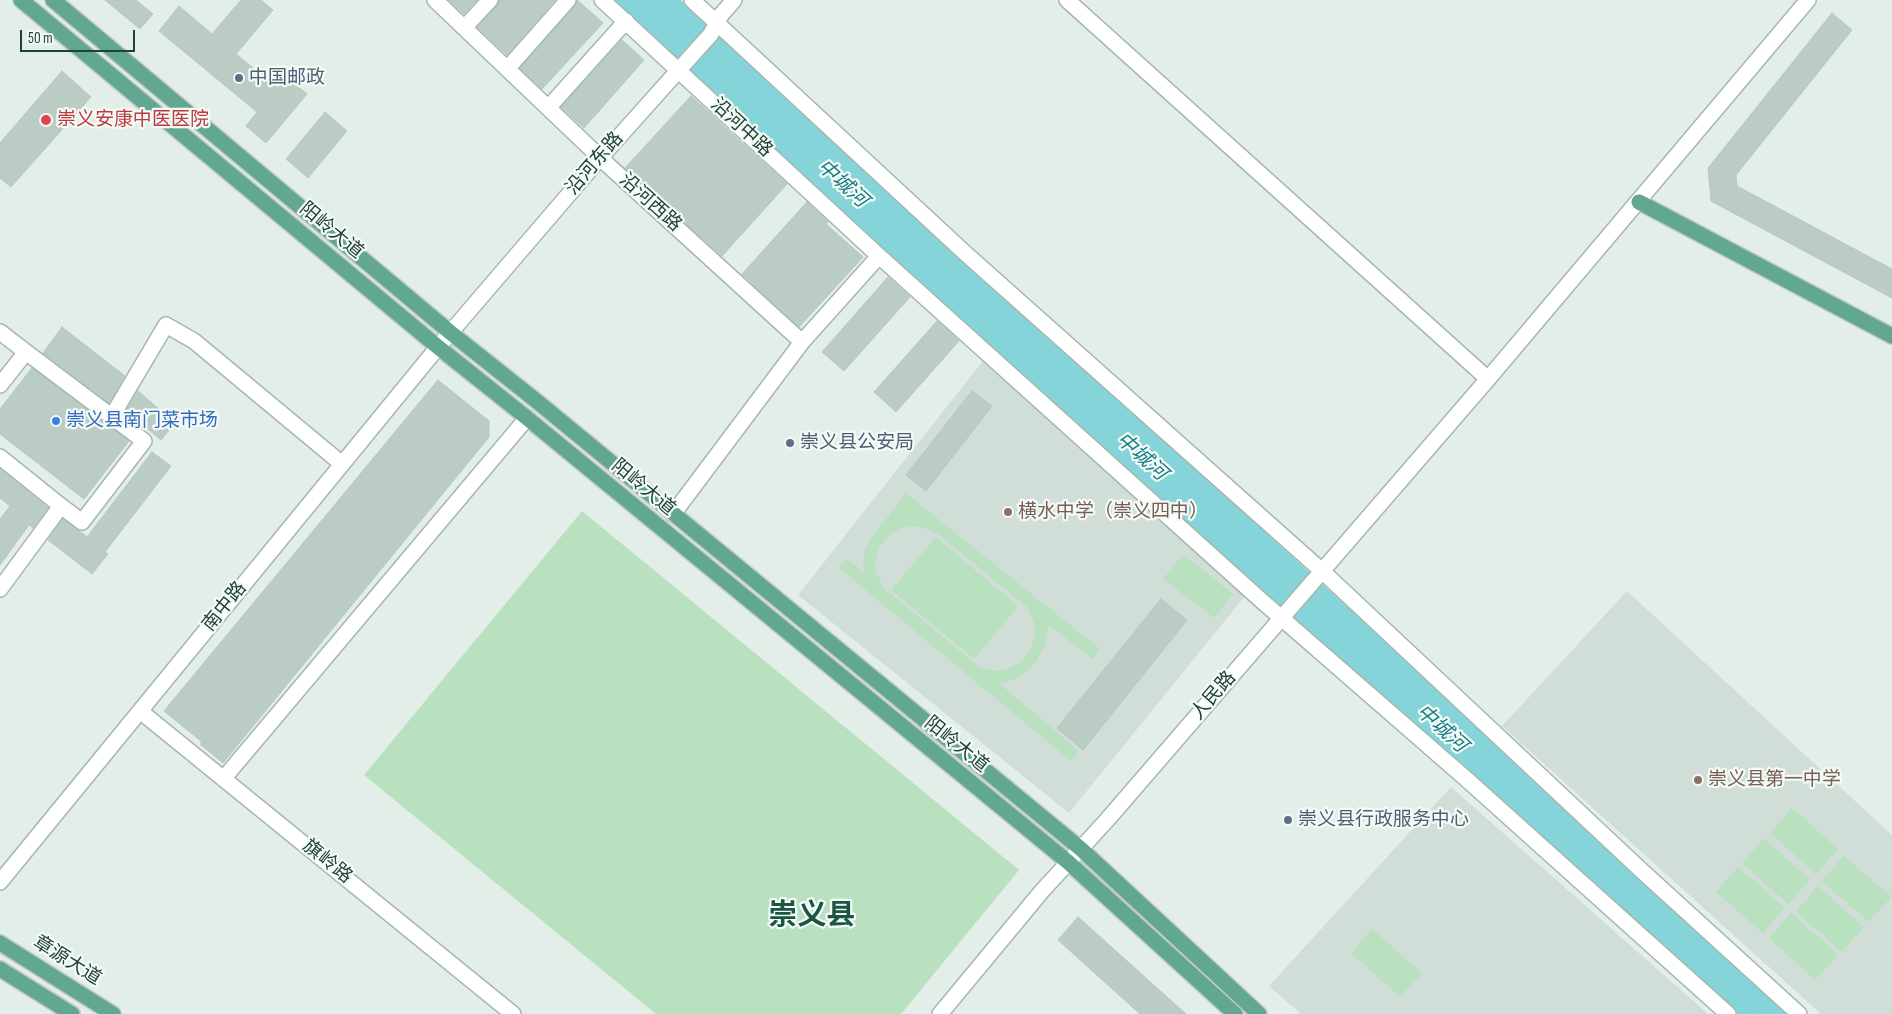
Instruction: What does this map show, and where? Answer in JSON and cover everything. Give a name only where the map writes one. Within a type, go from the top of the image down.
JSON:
[{"type":"main road","name":"阳岭大道","points":[[21,0],[438,347],[1068,862],[1235,1014]]},
{"type":"main road","name":"阳岭大道","points":[[52,0],[451,333],[1081,849],[1259,1014]]},
{"type":"main road","points":[[1639,202],[1892,336]]},
{"type":"main road","name":"章源大道","points":[[0,943],[113,1014]]},
{"type":"main road","points":[[0,969],[72,1014]]},
{"type":"street","name":"沿河西路","points":[[434,0],[600,158],[802,342]]},
{"type":"street","points":[[464,28],[490,0]]},
{"type":"street","points":[[507,69],[568,0]]},
{"type":"street","name":"沿河中路","points":[[602,0],[682,66],[880,256],[1285,614],[1728,1014]]},
{"type":"street","points":[[692,0],[714,28],[1322,571],[1642,871],[1799,1014]]},
{"type":"street","name":"沿河东路","points":[[451,333],[600,158],[682,66],[714,28],[721,15],[734,0]]},
{"type":"street","points":[[1067,0],[1488,379]]},
{"type":"street","name":"人民路","points":[[940,1014],[1068,862],[1312,584],[1488,379],[1808,0]]},
{"type":"street","points":[[548,108],[626,21]]},
{"type":"street","points":[[673,514],[802,342],[880,256]]},
{"type":"street","points":[[112,416],[166,326],[194,341],[342,464]]},
{"type":"street","points":[[0,332],[144,441],[82,522],[0,457]]},
{"type":"street","name":"南中路","points":[[0,882],[451,333]]},
{"type":"street","points":[[0,385],[26,352]]},
{"type":"street","points":[[224,778],[527,418]]},
{"type":"street","points":[[0,589],[61,506]]},
{"type":"street","name":"旗岭路","points":[[140,711],[513,1014]]},
{"type":"shaded area","name":"横水中学（崇义四中）","points":[[986,357],[1245,596],[1069,813],[798,595]]},
{"type":"shaded area","name":"崇义县第一中学","points":[[1627,591],[1892,835],[1892,1014],[1821,1014],[1502,726]]},
{"type":"shaded area","points":[[1451,787],[1708,1014],[1301,1014],[1269,986]]},
{"type":"green space","points":[[906,493],[1100,649],[1092,659],[1049,625],[1045,645],[1036,662],[1020,677],[1000,684],[1079,751],[1071,761],[839,568],[847,559],[863,572],[864,552],[869,541]],"holes":[[[906,526],[922,527],[938,534],[1027,607],[1034,623],[1035,632],[1031,649],[1021,662],[1005,670],[996,671],[979,667],[883,587],[876,571],[875,563],[879,547],[890,534]]]},
{"type":"green space","points":[[582,511],[1019,870],[901,1014],[656,1014],[364,775]]},
{"type":"green space","points":[[936,537],[1018,606],[974,659],[891,590]]},
{"type":"green space","points":[[1183,554],[1233,594],[1214,618],[1163,579]]},
{"type":"green space","points":[[1792,808],[1838,849],[1816,874],[1770,833]]},
{"type":"green space","points":[[1764,838],[1810,880],[1788,904],[1742,863]]},
{"type":"green space","points":[[1844,856],[1891,897],[1869,922],[1822,881]]},
{"type":"green space","points":[[1738,867],[1785,908],[1763,933],[1716,892]]},
{"type":"green space","points":[[1818,886],[1864,927],[1842,952],[1796,911]]},
{"type":"green space","points":[[1791,913],[1838,955],[1815,980],[1769,938]]},
{"type":"green space","points":[[1372,929],[1422,973],[1400,997],[1351,953]]},
{"type":"building","points":[[105,0],[136,0],[153,14],[140,29]]},
{"type":"building","points":[[241,0],[261,0],[273,10],[236,54],[278,88],[286,77],[307,94],[266,143],[246,126],[257,112],[159,31],[179,6],[212,34]]},
{"type":"building","points":[[449,0],[477,0],[464,14]]},
{"type":"building","points":[[499,0],[555,0],[507,55],[477,27],[497,6]]},
{"type":"building","points":[[577,0],[603,23],[542,89],[520,68],[575,6]]},
{"type":"building","points":[[1832,13],[1852,30],[1736,175],[1737,186],[1892,269],[1892,298],[1711,201],[1708,168]]},
{"type":"building","points":[[622,40],[644,60],[584,128],[561,107]]},
{"type":"building","name":"崇义安康中医医院","points":[[62,71],[91,97],[11,187],[0,178],[0,143]]},
{"type":"building","points":[[691,96],[787,184],[722,256],[625,168]]},
{"type":"building","points":[[325,112],[347,131],[308,178],[286,159]]},
{"type":"building","points":[[807,202],[828,222],[826,224],[863,257],[799,327],[742,274]]},
{"type":"building","points":[[888,277],[910,297],[844,371],[822,352]]},
{"type":"building","points":[[937,321],[959,341],[896,412],[874,392]]},
{"type":"building","points":[[62,327],[125,376],[109,403],[43,353]]},
{"type":"building","name":"崇义县南门菜市场","points":[[32,368],[129,441],[84,499],[0,434],[0,409]]},
{"type":"building","points":[[438,380],[489,421],[489,437],[223,763],[200,744],[202,742],[164,711]]},
{"type":"building","points":[[138,391],[175,423],[161,440],[142,424],[140,426],[124,414]]},
{"type":"building","points":[[972,391],[992,406],[926,491],[906,475]]},
{"type":"building","points":[[152,452],[171,466],[105,552],[108,554],[92,574],[48,540],[63,519],[87,537]]},
{"type":"building","points":[[0,469],[48,508],[33,528],[29,525],[0,565],[0,519],[10,506],[0,498]]},
{"type":"building","points":[[1161,599],[1187,620],[1083,750],[1057,728]]},
{"type":"building","points":[[1078,917],[1186,1014],[1140,1014],[1058,940]]},
{"type":"waterway","name":"中城河","points":[[626,0],[1741,1014]]},
{"type":"waterway","name":"中城河","points":[[660,0],[1777,1014]]},
{"type":"place","name":"中国邮政","points":[[239,78]]},
{"type":"place","name":"崇义安康中医医院","points":[[46,120]]},
{"type":"place","name":"崇义县南门菜市场","points":[[56,421]]},
{"type":"place","name":"崇义县公安局","points":[[790,443]]},
{"type":"place","name":"横水中学（崇义四中）","points":[[1008,512]]},
{"type":"place","name":"崇义县第一中学","points":[[1698,780]]},
{"type":"place","name":"崇义县行政服务中心","points":[[1288,820]]},
{"type":"district","name":"崇义县","points":[[812,917]]}]
